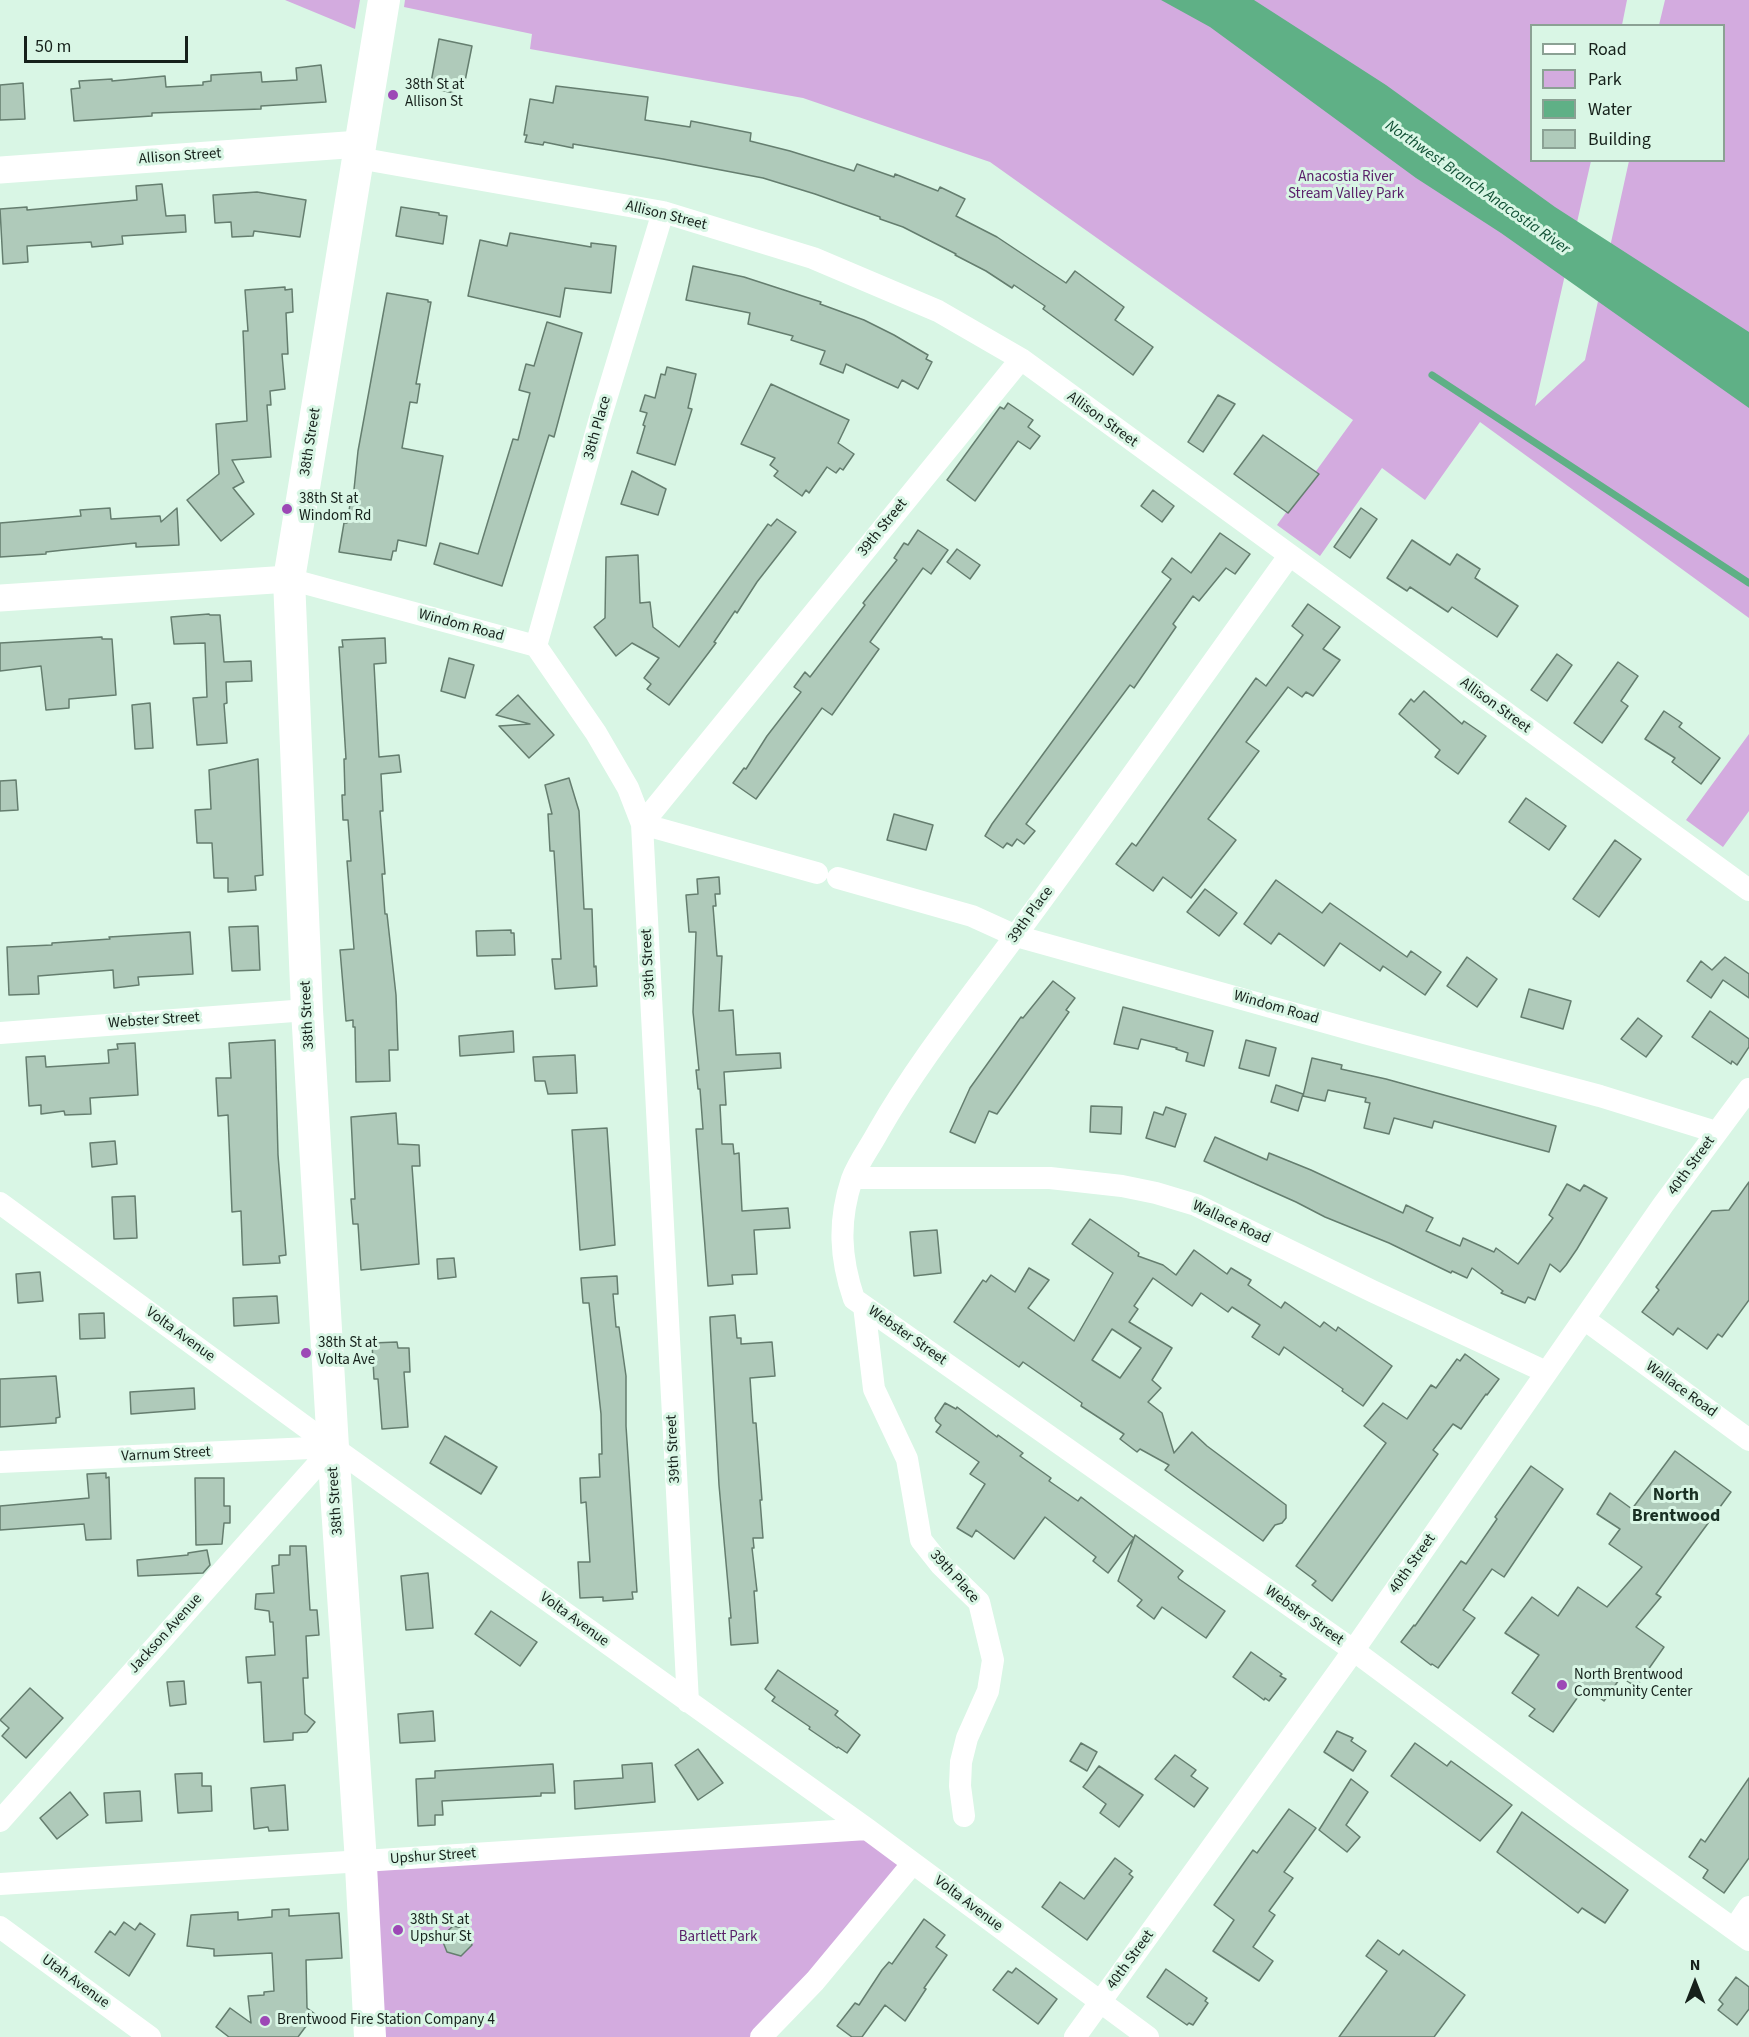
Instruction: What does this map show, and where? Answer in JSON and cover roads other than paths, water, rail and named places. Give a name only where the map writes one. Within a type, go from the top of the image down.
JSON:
[{"type":"main road","name":"38th Street","points":[[370,2037],[307,1010],[289,579],[384,0]]},
{"type":"street","name":"Allison Street","points":[[0,170],[359,151],[663,212],[813,258],[938,311],[1021,359],[1159,462],[1263,534],[1289,556],[1749,890]]},
{"type":"street","name":"38th Place","points":[[537,646],[599,422],[663,212]]},
{"type":"street","name":"39th Street","points":[[688,1702],[642,824],[1021,359]]},
{"type":"street","name":"39th Place","points":[[964,1816],[960,1786],[961,1762],[967,1738],[988,1691],[993,1660],[979,1602],[940,1564],[921,1540],[907,1459],[874,1389],[859,1303],[842,1257],[842,1228],[853,1178],[893,1106],[947,1028],[1016,936],[1289,556]]},
{"type":"street","name":"Windom Road","points":[[0,598],[289,579],[537,646]]},
{"type":"street","points":[[537,646],[596,733],[628,788],[642,824]]},
{"type":"street","name":"Windom Road","points":[[642,824],[972,916],[1016,936],[1600,1096],[1716,1132]]},
{"type":"street","name":"Webster Street","points":[[0,1033],[307,1010]]},
{"type":"street","name":"40th Street","points":[[1076,2037],[1353,1650],[1716,1132],[1749,1089]]},
{"type":"street","name":"Wallace Road","points":[[853,1178],[1050,1178],[1122,1186],[1156,1193],[1196,1205],[1372,1291],[1546,1372]]},
{"type":"street","name":"Volta Avenue","points":[[0,1203],[333,1447],[867,1829],[1100,2004],[1148,2037]]},
{"type":"street","name":"Webster Street","points":[[859,1303],[1353,1650],[1581,1820],[1742,1934]]},
{"type":"street","name":"Wallace Road","points":[[1584,1319],[1749,1440]]},
{"type":"street","name":"Varnum Street","points":[[0,1462],[333,1447]]},
{"type":"street","name":"Jackson Avenue","points":[[0,1821],[333,1447]]},
{"type":"street","name":"Upshur Street","points":[[0,1884],[867,1829]]},
{"type":"street","points":[[762,2037],[815,1981],[913,1863]]},
{"type":"street","points":[[1742,1934],[1749,1908]]},
{"type":"street","name":"Utah Avenue","points":[[0,1927],[150,2037]]},
{"type":"water","name":"Northwest Branch Anacostia River","points":[[1161,0],[1254,0],[1386,85],[1555,207],[1749,332],[1749,408],[1501,233],[1416,178],[1210,27]]},
{"type":"waterway","points":[[1432,375],[1749,583]]},
{"type":"place","name":"38th St at Allison St","points":[[393,95]]},
{"type":"place","name":"38th St at Windom Rd","points":[[287,509]]},
{"type":"place","name":"38th St at Volta Ave","points":[[306,1353]]},
{"type":"place","name":"North Brentwood Community Center","points":[[1562,1685]]},
{"type":"place","name":"38th St at Upshur St","points":[[398,1930]]},
{"type":"place","name":"Brentwood Fire Station Company 4","points":[[265,2021]]},
{"type":"district","name":"North Brentwood","points":[[1676,1506]]},
{"type":"park label","name":"Anacostia River Stream Valley Park","points":[[1346,186]]},
{"type":"park label","name":"Bartlett Park","points":[[718,1938]]}]
